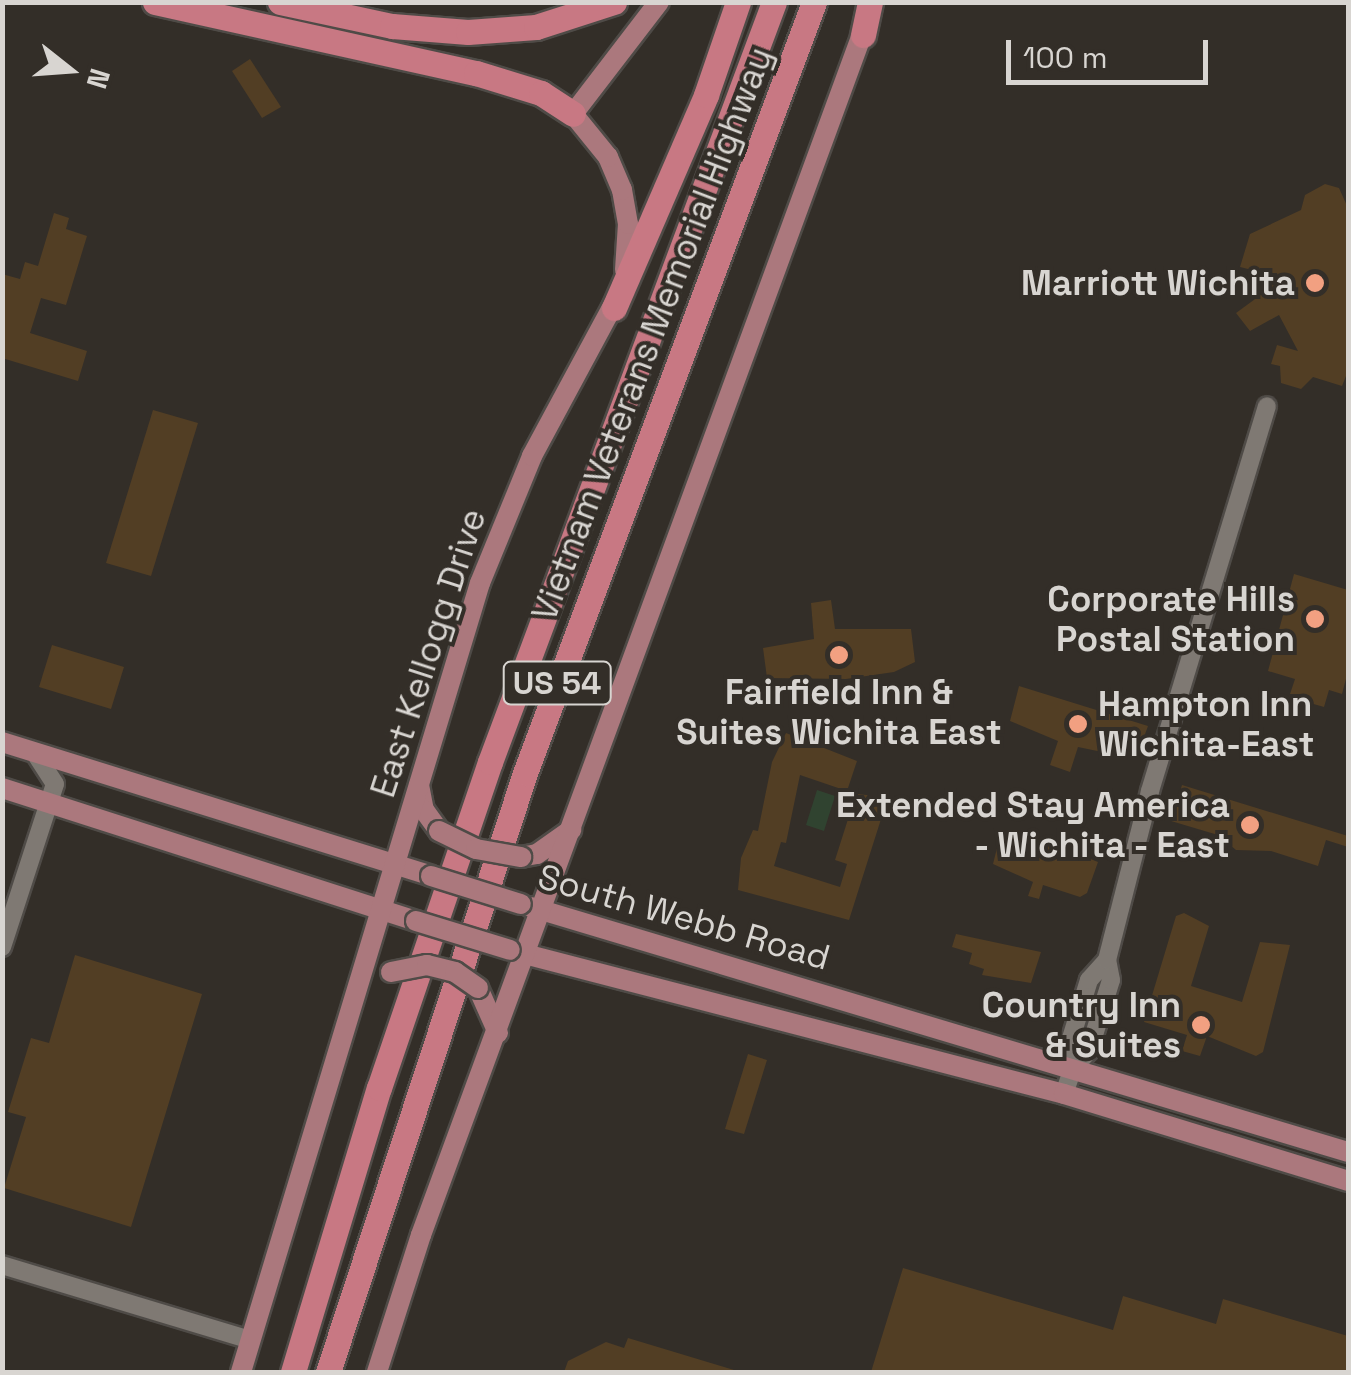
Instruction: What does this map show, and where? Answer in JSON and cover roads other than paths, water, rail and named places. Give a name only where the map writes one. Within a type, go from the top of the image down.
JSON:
[{"type":"highway","points":[[155,2],[494,78],[541,94],[573,114]]},
{"type":"highway","points":[[280,2],[392,26],[468,32],[536,27],[614,2]]},
{"type":"highway","points":[[614,308],[706,95],[738,2]]},
{"type":"highway","name":"Vietnam Veterans Memorial Highway","points":[[293,1372],[379,1088],[490,762],[774,2]]},
{"type":"highway","name":"Vietnam Veterans Memorial Highway","points":[[328,1372],[525,773],[814,2]]},
{"type":"highway","points":[[862,35],[872,2]]},
{"type":"main road","points":[[573,114],[659,2]]},
{"type":"main road","points":[[377,1372],[498,1032],[519,952],[544,910],[576,825],[862,35]]},
{"type":"main road","name":"East Kellogg Drive","points":[[241,1372],[419,778],[508,513],[614,308],[626,260],[626,206],[608,156],[573,114]]},
{"type":"main road","name":"South Webb Road","points":[[2,742],[521,904],[1348,1152]]},
{"type":"main road","points":[[419,778],[424,810],[439,832],[476,849],[521,856],[552,847],[576,825]]},
{"type":"main road","name":"South Webb Road","points":[[2,788],[48,807],[519,952],[1064,1094],[1348,1182]]},
{"type":"main road","points":[[352,1002],[392,972],[427,965],[455,972],[478,988],[498,1032]]},
{"type":"street","points":[[1064,1094],[1072,1068],[1069,1045],[1084,996],[1107,960],[1150,792],[1267,406]]},
{"type":"street","points":[[2,947],[55,784],[34,752]]},
{"type":"street","points":[[2,1265],[251,1340]]},
{"type":"place","name":"Marriott Wichita","points":[[1315,283]]},
{"type":"place","name":"Corporate Hills Postal Station","points":[[1315,619]]},
{"type":"place","name":"Fairfield Inn & Suites Wichita East","points":[[839,655]]},
{"type":"place","name":"Hampton Inn Wichita-East","points":[[1078,724]]},
{"type":"place","name":"Extended Stay America - Wichita - East","points":[[1250,825]]},
{"type":"place","name":"Country Inn & Suites","points":[[1201,1025]]}]
